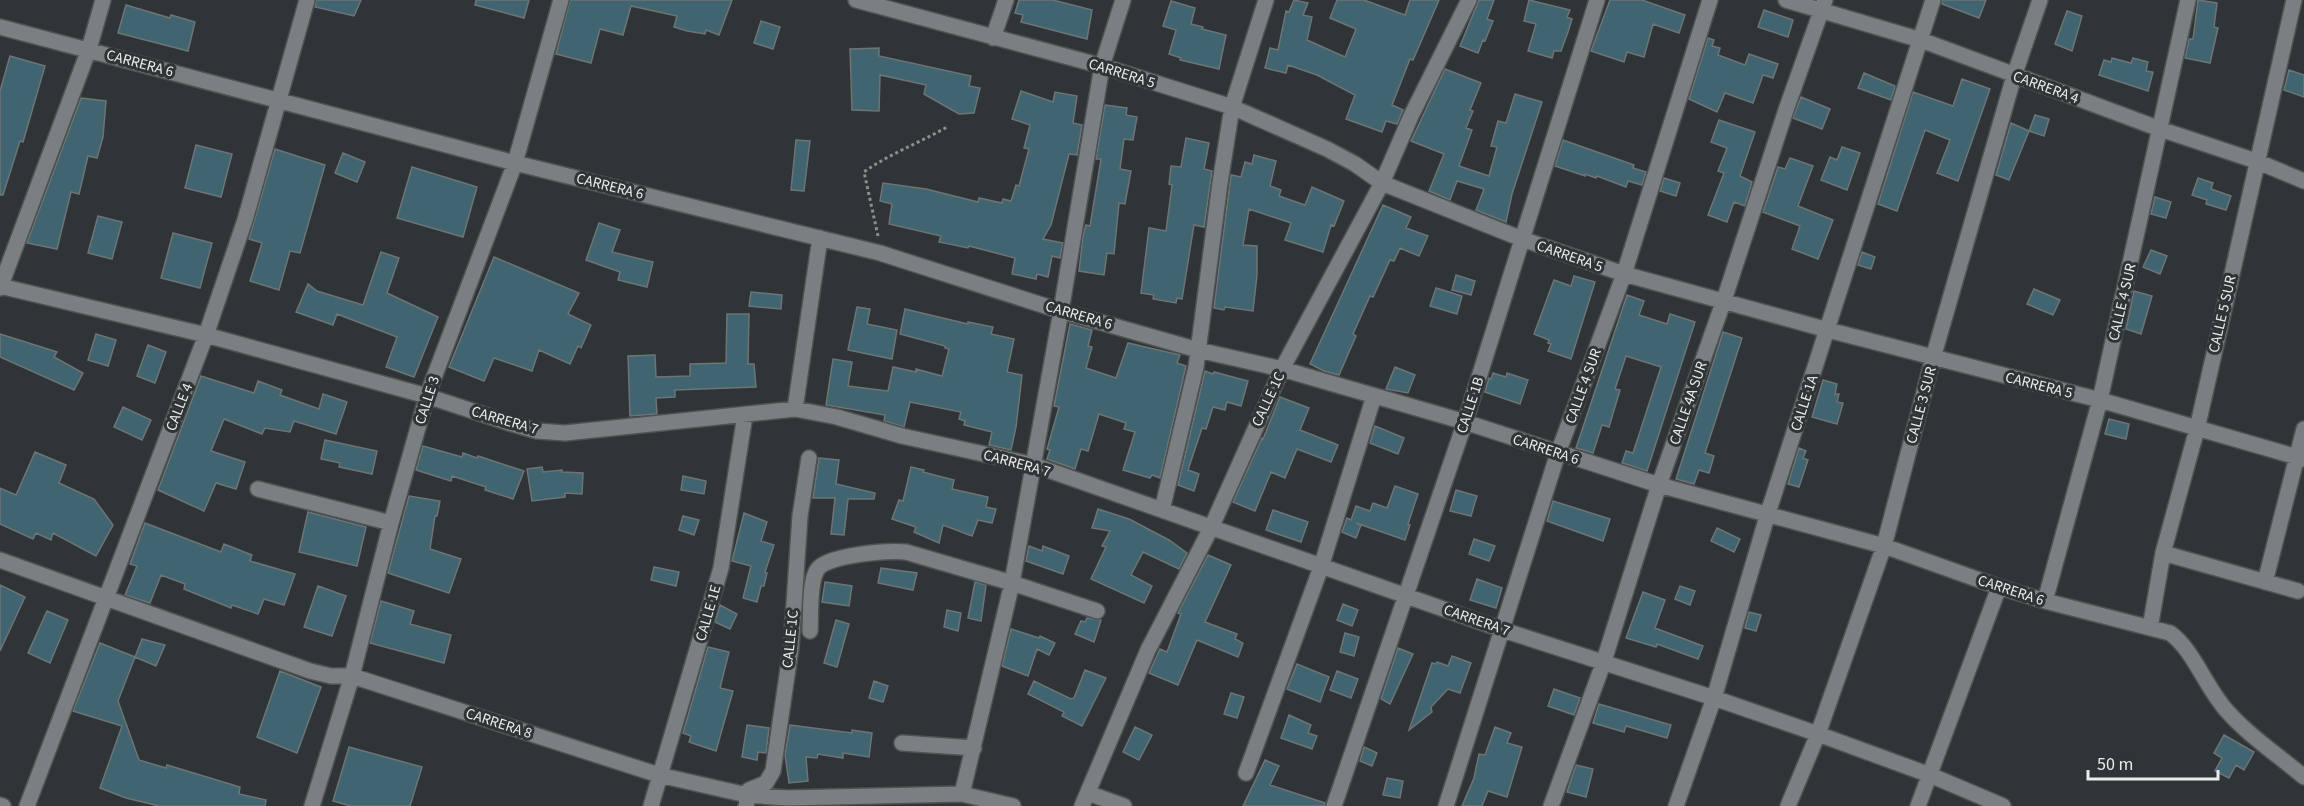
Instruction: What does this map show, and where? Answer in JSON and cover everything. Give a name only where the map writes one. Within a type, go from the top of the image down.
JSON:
[{"type":"street","points":[[0,287],[89,49],[103,0]]},
{"type":"street","name":"CALLE 4","points":[[27,806],[207,335],[245,220],[307,0]]},
{"type":"street","name":"CALLE 3","points":[[312,806],[352,676],[391,523],[427,396],[515,163],[561,0]]},
{"type":"street","name":"CARRERA 5","points":[[856,0],[897,5],[993,38],[1102,66],[1232,107],[1327,149],[1355,164],[1382,183],[1522,239],[1624,274],[1933,358],[2100,400],[2301,458]]},
{"type":"street","points":[[993,38],[1006,0]]},
{"type":"street","points":[[962,794],[1012,583],[1102,66],[1123,0]]},
{"type":"street","points":[[1162,510],[1198,350],[1232,107],[1266,0]]},
{"type":"street","name":"CALLE 1C","points":[[1085,799],[1148,650],[1211,528],[1282,369],[1382,183],[1411,116],[1469,0]]},
{"type":"street","name":"CALLE 1B","points":[[1334,806],[1465,422],[1597,0]]},
{"type":"street","name":"CALLE 4 SUR","points":[[1446,806],[1558,453],[1624,274],[1710,0]]},
{"type":"street","name":"CARRERA 4","points":[[1786,0],[1823,6],[1921,40],[2160,129],[2256,161],[2304,181]]},
{"type":"street","name":"CALLE 1A","points":[[1676,806],[1714,698],[1768,513],[1933,0]]},
{"type":"street","name":"CALLE 3 SUR","points":[[1788,806],[1818,734],[1884,546],[1933,358],[2014,76],[2040,0]]},
{"type":"street","name":"CALLE 4 SUR","points":[[2045,601],[2100,400],[2188,0]]},
{"type":"street","name":"CALLE 5 SUR","points":[[2150,628],[2163,554],[2197,429],[2294,0]]},
{"type":"street","name":"CALLE 4A SUR","points":[[1551,806],[1603,664],[1659,485],[1724,300],[1785,110],[1823,6]]},
{"type":"street","name":"CARRERA 6","points":[[0,27],[515,163],[877,252],[1061,311],[1198,350],[1282,369],[1465,422],[1659,485],[1884,546],[2045,601],[2170,633],[2180,639],[2201,676],[2226,710],[2304,777]]},
{"type":"street","points":[[795,409],[820,238]]},
{"type":"street","name":"CARRERA 7","points":[[0,287],[207,335],[427,396],[528,428],[565,433],[795,409],[837,417],[902,436],[1034,465],[1503,630],[1818,734],[1930,774],[2003,806]]},
{"type":"street","points":[[1246,773],[1321,567],[1374,396]]},
{"type":"street","name":"CALLE 1E","points":[[651,806],[721,568],[746,415]]},
{"type":"street","points":[[2265,582],[2301,458],[2304,429]]},
{"type":"street","name":"CALLE 1C","points":[[750,799],[752,788],[769,781],[772,771],[791,648],[800,516],[809,458]]},
{"type":"street","points":[[258,489],[391,523]]},
{"type":"street","points":[[810,631],[814,576],[820,565],[831,560],[897,551],[1012,583],[1097,611]]},
{"type":"street","points":[[2163,554],[2298,591]]},
{"type":"street","name":"CARRERA 8","points":[[0,560],[310,671],[331,676],[352,676],[659,776],[750,799],[925,801],[962,794],[1013,806]]},
{"type":"street","points":[[1918,806],[1999,587]]},
{"type":"street","points":[[902,743],[974,748]]},
{"type":"street","points":[[1085,799],[1124,806]]},
{"type":"path","points":[[877,252],[864,172],[884,158],[918,144],[946,127]]},
{"type":"building","points":[[316,0],[361,0],[354,16],[315,7]]},
{"type":"building","points":[[476,0],[529,0],[524,18],[475,5]]},
{"type":"building","points":[[570,0],[732,0],[719,35],[706,30],[705,34],[674,27],[677,16],[631,6],[623,35],[600,29],[591,63],[556,54]]},
{"type":"building","points":[[1019,0],[1053,0],[1092,10],[1087,39],[1021,22],[1023,15],[1015,13]]},
{"type":"building","points":[[1294,0],[1308,3],[1303,15],[1312,17],[1307,40],[1345,57],[1356,29],[1330,18],[1337,0],[1364,0],[1405,15],[1410,0],[1439,0],[1413,60],[1410,59],[1392,105],[1403,110],[1397,124],[1386,121],[1382,132],[1346,119],[1355,95],[1317,75],[1288,65],[1286,73],[1265,68],[1270,48],[1278,50],[1286,11],[1289,12]]},
{"type":"building","points":[[1479,0],[1494,0],[1487,19],[1493,21],[1478,53],[1460,46]]},
{"type":"building","points":[[1529,0],[1570,10],[1567,17],[1572,19],[1561,51],[1554,51],[1552,58],[1528,51],[1536,24],[1524,21]]},
{"type":"building","points":[[1610,0],[1642,0],[1685,15],[1679,33],[1653,24],[1644,57],[1627,52],[1624,62],[1591,51]]},
{"type":"building","points":[[1942,0],[1986,0],[1979,18],[1942,4]]},
{"type":"building","points":[[2198,0],[2217,3],[2214,27],[2218,28],[2210,63],[2185,58],[2189,39],[2193,39]]},
{"type":"building","points":[[1171,1],[1195,8],[1191,24],[1226,35],[1219,69],[1180,60],[1181,58],[1169,54],[1176,30],[1163,26]]},
{"type":"building","points":[[126,5],[170,18],[171,15],[195,22],[188,51],[118,33]]},
{"type":"building","points":[[1764,10],[1793,20],[1788,37],[1758,27]]},
{"type":"building","points":[[2067,11],[2082,16],[2072,51],[2055,44]]},
{"type":"building","points":[[761,21],[780,27],[773,49],[754,43]]},
{"type":"building","points":[[1708,38],[1714,40],[1712,46],[1720,48],[1718,55],[1745,65],[1749,54],[1778,64],[1773,78],[1763,75],[1753,103],[1725,93],[1717,112],[1689,99]]},
{"type":"building","points":[[879,48],[879,56],[971,76],[969,86],[980,88],[974,113],[959,114],[924,94],[926,85],[880,75],[879,111],[852,110],[850,49]]},
{"type":"building","points":[[10,56],[45,66],[23,142],[20,141],[3,195],[0,195],[0,91]]},
{"type":"building","points":[[2112,58],[2131,63],[2133,58],[2148,62],[2146,71],[2153,72],[2148,91],[2099,75],[2104,60],[2111,62]]},
{"type":"building","points":[[1445,69],[1481,83],[1470,110],[1473,111],[1466,128],[1472,130],[1459,166],[1489,176],[1497,147],[1491,146],[1498,121],[1506,123],[1515,94],[1542,102],[1512,194],[1506,222],[1476,210],[1484,189],[1457,181],[1450,200],[1429,191],[1444,154],[1411,141]]},
{"type":"building","points":[[2289,70],[2304,75],[2304,97],[2284,90]]},
{"type":"building","points":[[1864,73],[1895,86],[1891,100],[1858,88]]},
{"type":"building","points":[[1962,79],[1990,89],[1958,181],[1937,173],[1950,140],[1925,130],[1897,211],[1878,204],[1913,92],[1953,106]]},
{"type":"building","points":[[1021,91],[1053,102],[1055,92],[1077,96],[1073,123],[1082,125],[1077,155],[1069,154],[1051,225],[1043,239],[1063,243],[1060,258],[1052,256],[1048,277],[1037,274],[1036,279],[1012,274],[1015,258],[969,246],[968,248],[939,242],[941,236],[889,224],[892,204],[880,201],[883,183],[926,189],[978,202],[979,198],[1002,203],[1003,199],[1011,201],[1016,185],[1019,186],[1029,149],[1024,148],[1030,125],[1012,119]]},
{"type":"building","points":[[1801,97],[1830,109],[1822,129],[1793,118]]},
{"type":"building","points":[[81,98],[106,101],[103,137],[97,158],[88,156],[79,194],[71,192],[57,249],[27,243]]},
{"type":"building","points":[[1105,105],[1127,108],[1126,115],[1137,117],[1133,140],[1124,139],[1120,169],[1131,171],[1125,204],[1119,203],[1114,254],[1107,253],[1104,275],[1079,271],[1083,236],[1086,225],[1090,226],[1101,159],[1096,159]]},
{"type":"building","points":[[2035,115],[2049,119],[2044,136],[2029,131]]},
{"type":"building","points":[[1719,120],[1755,132],[1740,176],[1752,182],[1745,206],[1734,202],[1727,222],[1708,215],[1724,173],[1718,171],[1727,148],[1711,142]]},
{"type":"building","points":[[2011,123],[2029,131],[2009,180],[1996,175]]},
{"type":"building","points":[[1186,138],[1209,143],[1204,169],[1212,171],[1204,227],[1194,225],[1182,299],[1177,298],[1176,303],[1153,299],[1154,295],[1141,293],[1149,228],[1166,231],[1172,185],[1169,184],[1171,166],[1181,167]]},
{"type":"building","points":[[796,140],[810,141],[804,191],[791,190]]},
{"type":"building","points":[[1563,140],[1634,165],[1633,168],[1646,172],[1642,185],[1628,181],[1626,187],[1597,176],[1596,178],[1585,174],[1585,176],[1555,166]]},
{"type":"building","points":[[196,145],[232,154],[221,197],[185,188]]},
{"type":"building","points":[[1842,147],[1860,153],[1847,190],[1821,180],[1830,157],[1837,160]]},
{"type":"building","points":[[275,149],[325,165],[300,253],[290,251],[279,290],[250,281],[262,243],[249,239]]},
{"type":"building","points":[[343,153],[365,162],[357,182],[335,173]]},
{"type":"building","points":[[1254,155],[1276,161],[1270,186],[1281,190],[1279,196],[1305,205],[1312,187],[1344,201],[1334,226],[1331,225],[1323,252],[1285,240],[1291,223],[1249,209],[1243,245],[1257,246],[1253,311],[1225,307],[1224,310],[1214,308],[1231,175],[1241,177],[1245,162],[1252,164]]},
{"type":"building","points":[[1790,158],[1813,166],[1798,206],[1833,220],[1818,259],[1792,249],[1800,226],[1763,212],[1778,167],[1785,169]]},
{"type":"building","points":[[412,167],[477,187],[463,237],[397,218]]},
{"type":"building","points":[[1664,178],[1680,183],[1676,196],[1660,191]]},
{"type":"building","points":[[2198,178],[2213,183],[2211,189],[2231,196],[2226,210],[2206,204],[2207,200],[2192,195]]},
{"type":"building","points":[[2155,197],[2171,202],[2166,218],[2151,214]]},
{"type":"building","points":[[1383,205],[1411,217],[1406,228],[1428,236],[1419,256],[1400,248],[1394,261],[1390,260],[1353,334],[1356,336],[1339,375],[1324,371],[1310,364]]},
{"type":"building","points":[[98,216],[122,222],[112,259],[88,253]]},
{"type":"building","points":[[599,223],[620,230],[612,252],[653,262],[647,287],[618,280],[620,272],[586,260]]},
{"type":"building","points":[[173,233],[212,243],[200,288],[161,278]]},
{"type":"building","points":[[2151,250],[2167,256],[2160,274],[2143,267]]},
{"type":"building","points":[[381,252],[399,258],[387,293],[438,317],[414,377],[386,367],[397,337],[337,314],[333,325],[296,312],[308,284],[317,291],[363,305]]},
{"type":"building","points":[[1862,252],[1875,257],[1871,269],[1858,265]]},
{"type":"building","points":[[494,257],[579,293],[568,314],[591,325],[581,348],[578,346],[570,364],[539,350],[532,371],[494,358],[484,381],[449,367]]},
{"type":"building","points":[[1456,275],[1475,281],[1471,295],[1452,290]]},
{"type":"building","points":[[1574,276],[1595,282],[1571,359],[1548,351],[1551,344],[1548,343],[1549,340],[1534,334],[1554,280],[1571,286]]},
{"type":"building","points":[[1436,288],[1462,296],[1457,314],[1430,306]]},
{"type":"building","points":[[2034,289],[2060,300],[2053,315],[2027,304]]},
{"type":"building","points":[[2134,291],[2152,296],[2141,334],[2126,329]]},
{"type":"building","points":[[751,292],[782,295],[781,309],[749,306]]},
{"type":"building","points":[[1627,295],[1644,301],[1639,315],[1667,324],[1670,314],[1695,322],[1647,471],[1622,463],[1626,451],[1633,453],[1661,367],[1626,356],[1615,389],[1620,390],[1609,427],[1602,425],[1593,453],[1576,448]]},
{"type":"building","points":[[857,307],[870,309],[867,324],[897,330],[892,359],[848,350]]},
{"type":"building","points":[[905,309],[968,324],[968,322],[993,327],[991,334],[1014,339],[1007,372],[1022,375],[1011,450],[989,445],[992,432],[964,425],[965,421],[959,419],[961,412],[910,402],[904,427],[884,421],[885,415],[826,405],[833,359],[852,362],[848,386],[888,391],[893,367],[916,372],[916,369],[942,376],[949,349],[900,334]]},
{"type":"building","points":[[727,314],[749,314],[748,364],[754,364],[756,387],[675,390],[675,397],[656,398],[657,414],[630,416],[628,356],[655,355],[656,377],[690,376],[690,364],[726,363]]},
{"type":"building","points":[[1070,324],[1092,330],[1088,346],[1092,347],[1086,368],[1116,378],[1128,343],[1180,355],[1177,363],[1186,366],[1160,478],[1152,475],[1150,478],[1123,470],[1135,432],[1124,429],[1126,423],[1099,414],[1088,451],[1081,449],[1075,469],[1047,459],[1050,450],[1047,449],[1059,407],[1054,406]]},
{"type":"building","points":[[1723,332],[1742,338],[1705,453],[1714,456],[1709,473],[1699,470],[1694,484],[1676,479]]},
{"type":"building","points":[[0,334],[57,352],[54,357],[83,373],[74,390],[0,357]]},
{"type":"building","points":[[96,334],[116,340],[108,366],[88,360]]},
{"type":"building","points":[[148,345],[166,352],[155,383],[137,376]]},
{"type":"building","points":[[1395,367],[1415,375],[1408,393],[1386,389]]},
{"type":"building","points":[[1205,371],[1248,381],[1241,406],[1227,402],[1225,410],[1213,407],[1206,429],[1202,428],[1188,470],[1199,474],[1194,491],[1178,485]]},
{"type":"building","points":[[1493,373],[1506,377],[1507,373],[1528,380],[1520,404],[1485,392]]},
{"type":"building","points":[[201,376],[254,393],[258,381],[282,390],[280,395],[319,409],[323,394],[347,402],[336,434],[294,421],[290,432],[265,428],[262,434],[224,419],[211,451],[245,462],[236,489],[216,483],[204,511],[158,490]]},
{"type":"building","points":[[1823,380],[1837,384],[1835,394],[1839,394],[1837,402],[1843,403],[1837,424],[1812,417]]},
{"type":"building","points":[[1280,397],[1309,408],[1300,430],[1338,445],[1331,462],[1297,449],[1285,478],[1271,472],[1255,511],[1233,502]]},
{"type":"building","points":[[123,407],[151,420],[142,440],[114,427]]},
{"type":"building","points":[[2109,419],[2129,424],[2126,439],[2105,434]]},
{"type":"building","points":[[1375,426],[1404,438],[1398,454],[1370,443]]},
{"type":"building","points":[[325,440],[377,451],[372,474],[339,467],[340,463],[321,459]]},
{"type":"building","points":[[423,446],[462,457],[463,453],[477,458],[478,456],[524,471],[513,499],[452,476],[451,481],[416,470]]},
{"type":"building","points":[[1799,448],[1806,451],[1803,458],[1808,460],[1799,487],[1788,484]]},
{"type":"building","points":[[35,452],[66,465],[59,483],[94,499],[113,525],[96,556],[53,533],[51,540],[36,533],[33,539],[0,524],[0,488],[16,495]]},
{"type":"building","points":[[819,458],[839,460],[836,484],[875,493],[874,499],[848,499],[844,535],[831,534],[835,498],[813,498]]},
{"type":"building","points":[[542,467],[543,472],[562,470],[562,472],[583,473],[582,494],[565,493],[565,497],[532,501],[527,469]]},
{"type":"building","points":[[911,467],[954,480],[952,489],[988,497],[986,507],[996,509],[992,523],[978,520],[972,536],[943,525],[939,543],[914,532],[916,527],[892,519],[899,500],[903,501]]},
{"type":"building","points":[[683,476],[706,481],[704,494],[681,490]]},
{"type":"building","points":[[1395,486],[1418,494],[1405,540],[1356,523],[1361,525],[1356,538],[1342,532],[1347,518],[1351,520],[1356,506],[1370,511],[1373,503],[1387,508]]},
{"type":"building","points":[[1456,490],[1477,496],[1471,516],[1450,511]]},
{"type":"building","points":[[409,496],[440,501],[437,516],[435,516],[430,549],[461,559],[449,593],[388,573]]},
{"type":"building","points":[[1553,501],[1610,519],[1603,541],[1547,521]]},
{"type":"building","points":[[1098,509],[1129,519],[1169,540],[1187,553],[1179,569],[1143,552],[1131,575],[1152,586],[1144,603],[1091,579],[1106,547],[1102,546],[1110,531],[1092,528]]},
{"type":"building","points":[[1273,510],[1308,522],[1301,542],[1266,530]]},
{"type":"building","points":[[308,512],[366,527],[357,566],[299,552]]},
{"type":"building","points":[[744,513],[767,522],[761,541],[774,545],[765,572],[767,573],[764,586],[761,586],[757,602],[743,598],[751,566],[732,561]]},
{"type":"building","points":[[683,516],[699,520],[694,535],[679,530]]},
{"type":"building","points":[[145,523],[221,552],[224,544],[252,555],[250,561],[295,574],[284,605],[264,599],[258,614],[232,605],[231,608],[184,589],[185,584],[161,575],[150,603],[125,595],[137,566],[130,564]]},
{"type":"building","points":[[1717,528],[1740,539],[1734,552],[1711,541]]},
{"type":"building","points":[[1474,539],[1495,546],[1489,561],[1469,554]]},
{"type":"building","points":[[1029,546],[1042,551],[1043,546],[1069,556],[1063,574],[1026,561]]},
{"type":"building","points":[[1208,555],[1231,565],[1205,622],[1237,634],[1235,639],[1243,643],[1238,657],[1197,640],[1178,685],[1149,673],[1160,649],[1167,652],[1181,614],[1178,613]]},
{"type":"building","points":[[654,567],[679,572],[676,586],[651,580]]},
{"type":"building","points":[[881,568],[917,573],[913,590],[878,583]]},
{"type":"building","points":[[1477,579],[1502,588],[1496,608],[1470,600]]},
{"type":"building","points":[[825,582],[852,586],[849,606],[822,602]]},
{"type":"building","points":[[975,582],[986,585],[981,621],[968,618]]},
{"type":"building","points":[[0,585],[25,597],[0,651]]},
{"type":"building","points":[[318,586],[346,596],[332,636],[304,627]]},
{"type":"building","points":[[1680,586],[1695,591],[1690,605],[1675,599]]},
{"type":"building","points":[[1643,592],[1665,600],[1655,628],[1703,646],[1698,659],[1657,644],[1656,647],[1626,638]]},
{"type":"building","points":[[381,601],[414,611],[410,624],[451,635],[444,663],[370,643]]},
{"type":"building","points":[[1343,604],[1358,610],[1352,626],[1337,620]]},
{"type":"building","points":[[720,605],[737,614],[730,629],[715,622]]},
{"type":"building","points":[[947,610],[961,613],[958,631],[944,627]]},
{"type":"building","points":[[47,611],[68,620],[50,663],[28,653]]},
{"type":"building","points":[[1749,612],[1761,615],[1756,631],[1745,628]]},
{"type":"building","points":[[1087,618],[1101,620],[1094,642],[1075,634],[1081,621],[1085,622]]},
{"type":"building","points":[[836,620],[849,624],[837,667],[824,663]]},
{"type":"building","points":[[1011,629],[1039,638],[1040,636],[1055,643],[1049,655],[1037,649],[1028,676],[1002,666]]},
{"type":"building","points":[[1345,633],[1359,637],[1354,656],[1340,652]]},
{"type":"building","points":[[142,639],[165,645],[156,666],[135,657]]},
{"type":"building","points":[[100,643],[135,657],[118,701],[139,760],[166,768],[167,765],[240,787],[239,794],[266,800],[265,806],[159,806],[126,798],[100,788],[122,726],[73,711]]},
{"type":"building","points":[[708,647],[729,652],[720,688],[733,691],[716,751],[689,742],[691,736],[683,733]]},
{"type":"building","points":[[1398,648],[1413,654],[1390,704],[1381,699]]},
{"type":"building","points":[[1452,656],[1471,663],[1460,693],[1448,689],[1431,707],[1432,712],[1409,730],[1432,663],[1437,662],[1448,666]]},
{"type":"building","points":[[1297,664],[1329,677],[1320,702],[1287,689]]},
{"type":"building","points":[[1085,670],[1106,678],[1082,726],[1062,716],[1064,712],[1028,694],[1034,681],[1071,699],[1074,698]]},
{"type":"building","points":[[280,671],[321,687],[297,753],[257,737]]},
{"type":"building","points":[[1337,671],[1358,679],[1351,698],[1330,690]]},
{"type":"building","points":[[874,681],[888,686],[883,702],[869,698]]},
{"type":"building","points":[[1554,689],[1580,698],[1574,715],[1548,706]]},
{"type":"building","points":[[1231,693],[1244,697],[1237,718],[1224,714]]},
{"type":"building","points":[[1599,704],[1671,725],[1667,738],[1626,726],[1624,732],[1593,723]]},
{"type":"building","points":[[1289,715],[1311,725],[1308,733],[1317,736],[1312,749],[1281,738]]},
{"type":"building","points":[[747,725],[769,728],[766,753],[758,752],[757,760],[742,757]]},
{"type":"building","points":[[790,725],[852,733],[852,730],[872,733],[869,757],[843,753],[843,758],[818,754],[817,758],[806,757],[808,781],[789,783],[785,755]]},
{"type":"building","points":[[1135,727],[1152,735],[1139,760],[1123,752]]},
{"type":"building","points":[[1495,727],[1511,733],[1507,743],[1522,747],[1507,797],[1488,791],[1482,806],[1462,806],[1474,778],[1479,754],[1485,755]]},
{"type":"building","points":[[2224,735],[2254,752],[2244,770],[2236,765],[2229,778],[2215,771],[2222,758],[2214,753]]},
{"type":"building","points":[[349,747],[422,767],[410,806],[351,806],[333,801]]},
{"type":"building","points":[[1364,747],[1377,753],[1372,766],[1360,761]]},
{"type":"building","points":[[1265,760],[1279,766],[1270,785],[1325,803],[1324,806],[1243,806]]},
{"type":"building","points":[[1576,765],[1593,769],[1586,797],[1567,792]]},
{"type":"building","points":[[1387,778],[1403,781],[1400,798],[1383,795]]}]
